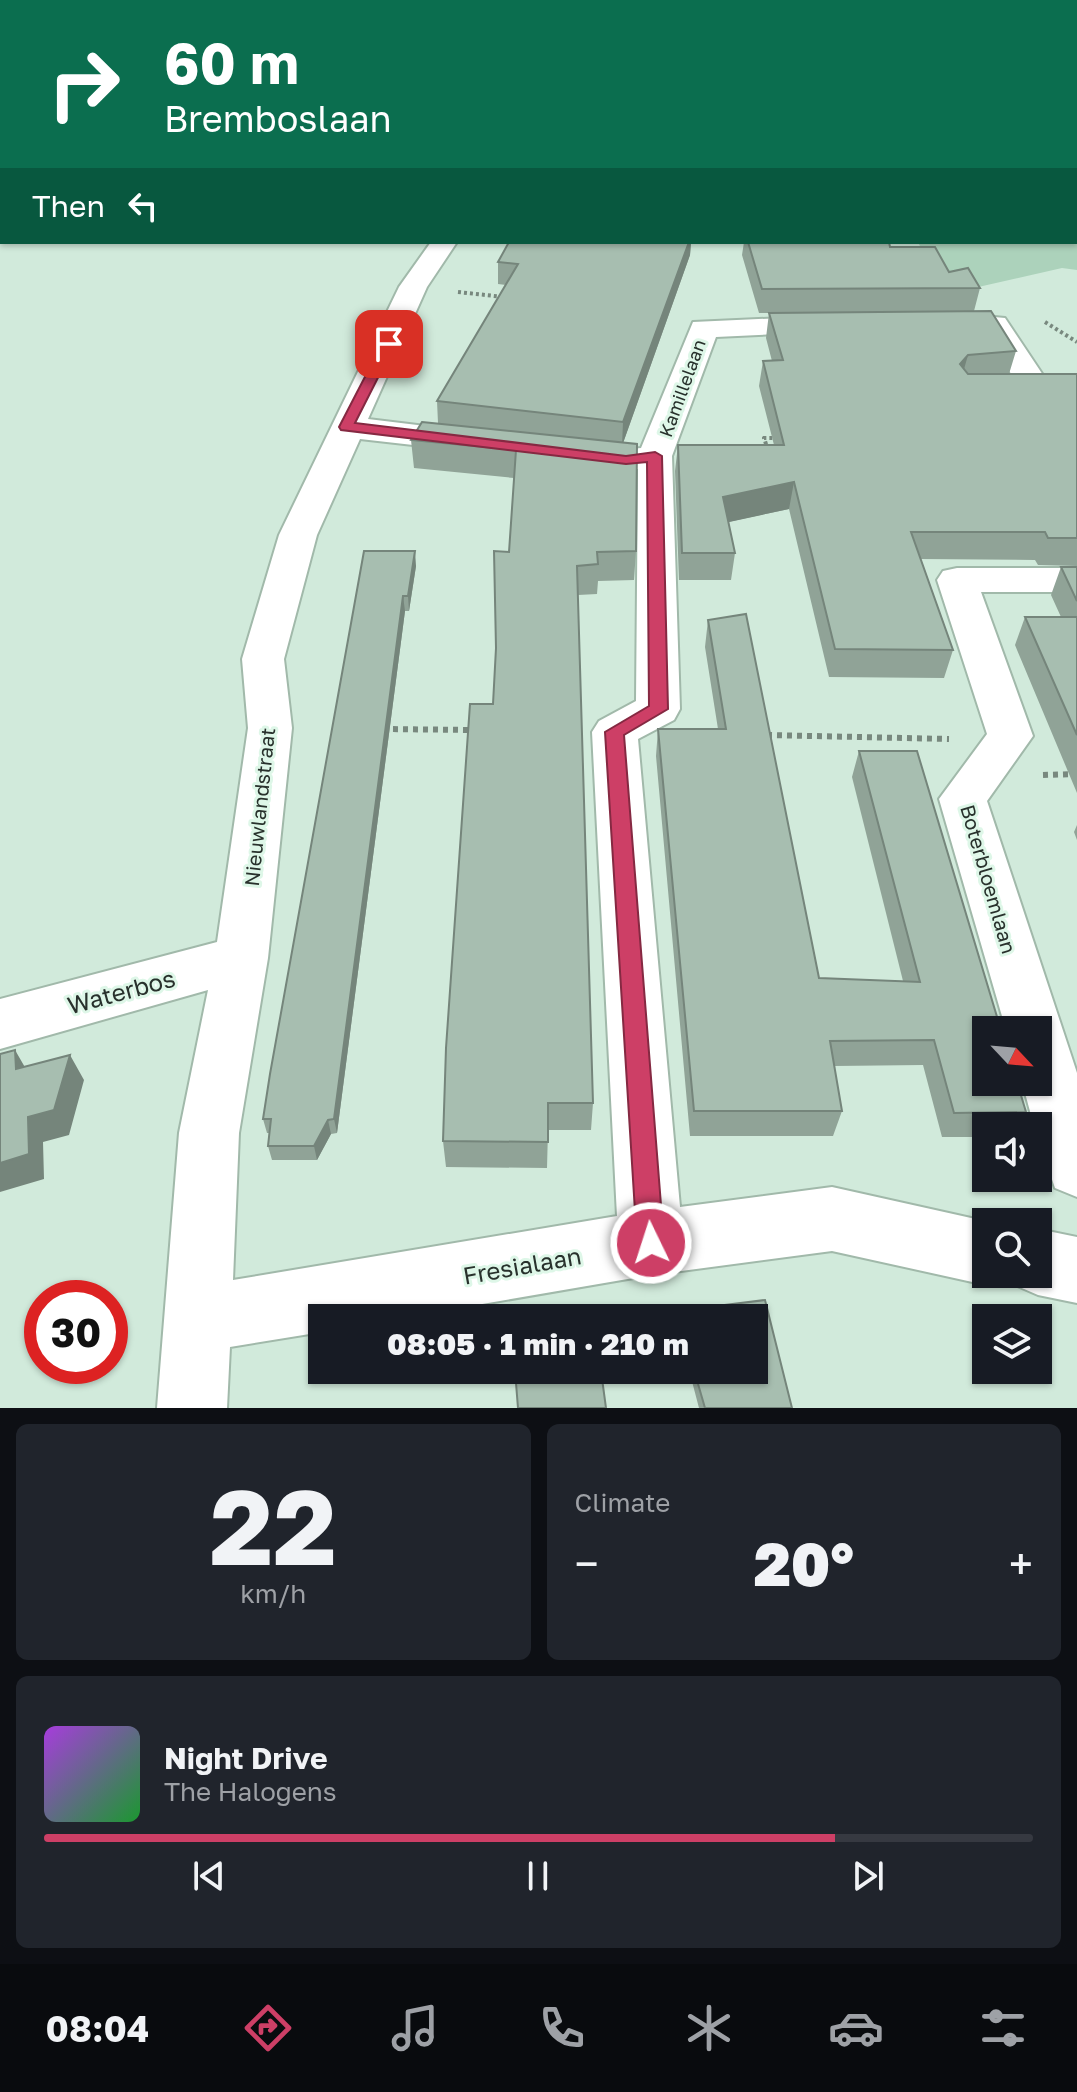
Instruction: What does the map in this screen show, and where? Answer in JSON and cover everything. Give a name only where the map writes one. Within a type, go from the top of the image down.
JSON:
[{"type":"street","name":"Nieuwlandstraat","points":[[192,1408],[200,1319],[209,1133],[241,958],[270,728],[263,659],[298,535],[413,287],[443,244]]},
{"type":"street","name":"Kamillelaan","points":[[548,451],[626,460],[655,456],[704,328],[862,324]]},
{"type":"street","points":[[939,324],[995,324],[1019,389],[1077,388]]},
{"type":"street","points":[[346,427],[502,445]]},
{"type":"street","points":[[651,1243],[615,732],[658,709],[655,456]]},
{"type":"street","name":"Boterbloemlaan","points":[[1030,1016],[963,799],[1010,736],[957,580],[1077,580]]},
{"type":"street","name":"Waterbos","points":[[0,1024],[241,958]]},
{"type":"street","points":[[1052,1086],[1077,1167]]},
{"type":"street","name":"Fresialaan","points":[[200,1319],[651,1243],[832,1219],[972,1250]]},
{"type":"street","points":[[1052,1265],[1077,1270]]},
{"type":"path","points":[[413,287],[508,297]]},
{"type":"path","points":[[772,462],[764,438],[780,438]]},
{"type":"green space","points":[[919,244],[1077,244],[1077,270],[1062,268],[943,295]]},
{"type":"building","points":[[508,244],[688,244],[623,422],[437,401],[518,264],[498,262]]},
{"type":"building","points":[[749,244],[935,247],[949,272],[968,268],[980,288],[762,289]]},
{"type":"building","points":[[991,311],[1016,351],[968,355],[960,364],[968,374],[1077,374],[1077,538],[1048,538],[1045,532],[911,532],[953,650],[835,649],[794,482],[723,497],[735,553],[682,553],[678,445],[784,445],[763,361],[783,360],[769,313]]},
{"type":"building","points":[[422,422],[637,444],[636,551],[597,552],[598,564],[577,566],[593,1103],[548,1103],[548,1142],[443,1141],[446,1048],[470,704],[493,704],[496,648],[494,551],[509,552],[516,450],[411,440]]},
{"type":"building","points":[[364,551],[415,551],[408,596],[403,596],[334,1119],[328,1120],[314,1146],[268,1146],[271,1119],[263,1119],[270,1074]]},
{"type":"building","points":[[1061,567],[1077,567],[1077,601]]},
{"type":"building","points":[[746,614],[819,978],[920,982],[859,751],[917,751],[997,1016],[972,1016],[972,1096],[1021,1096],[1026,1112],[954,1113],[934,1040],[830,1041],[842,1111],[694,1111],[658,729],[726,729],[708,620]]},
{"type":"building","points":[[1025,617],[1077,617],[1077,735]]},
{"type":"building","points":[[15,1050],[16,1069],[70,1055],[54,1110],[28,1117],[29,1154],[0,1163],[0,1054]]},
{"type":"building","points":[[765,1300],[766,1304],[733,1304]]},
{"type":"building","points":[[768,1312],[792,1408],[705,1408],[698,1384],[768,1384]]},
{"type":"building","points":[[516,1384],[603,1384],[606,1408],[518,1408]]},
{"type":"route","points":[[389,344],[346,427],[626,460],[655,456],[658,709],[615,732],[651,1243]]}]
